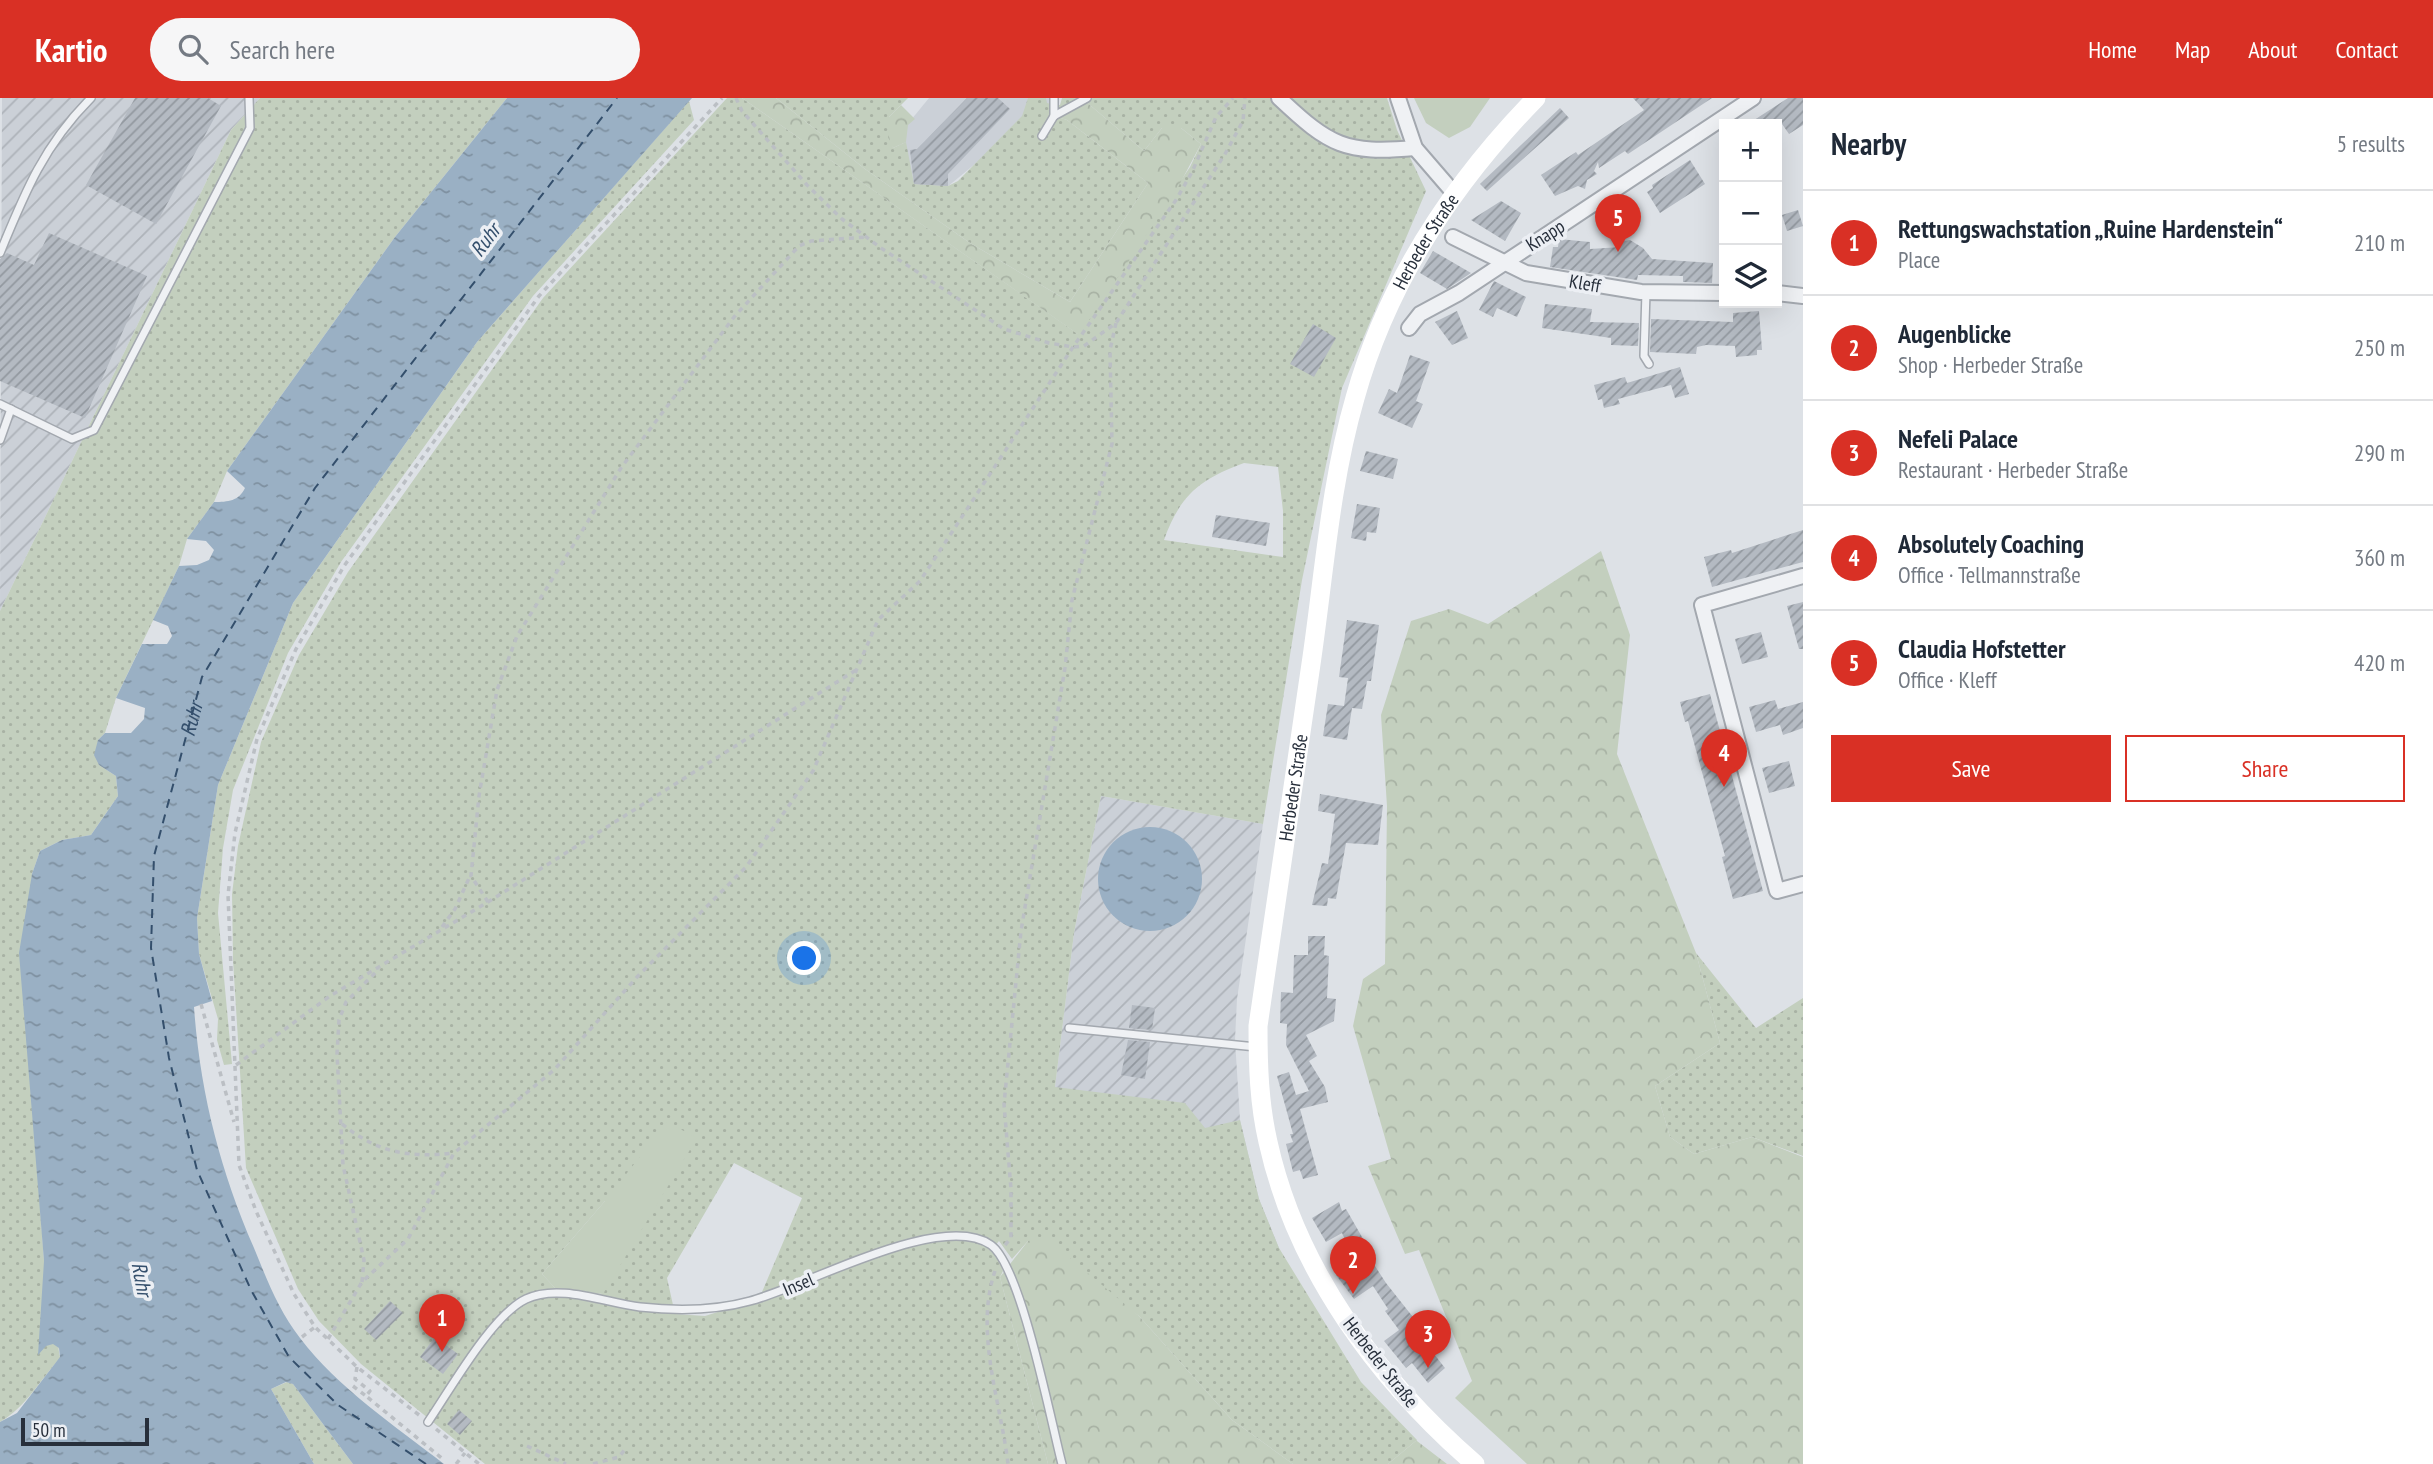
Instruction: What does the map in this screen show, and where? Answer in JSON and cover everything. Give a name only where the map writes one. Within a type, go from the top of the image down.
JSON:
[{"type":"main road","name":"Herbeder Straße","points":[[1475,1464],[1439,1433],[1380,1368],[1351,1326],[1291,1221],[1268,1143],[1258,1081],[1258,1026],[1331,526],[1355,397],[1393,296],[1453,192],[1535,98]]},
{"type":"street","points":[[1279,98],[1314,131],[1346,148],[1370,152],[1415,148]]},
{"type":"street","points":[[1398,98],[1415,148],[1453,192]]},
{"type":"street","name":"Knapp","points":[[1409,328],[1420,314],[1459,293],[1753,98]]},
{"type":"street","name":"Kleff","points":[[1453,237],[1526,273],[1646,292],[1719,293]]},
{"type":"street","points":[[1782,294],[1803,296]]},
{"type":"street","points":[[1803,576],[1702,605],[1777,891],[1803,884]]},
{"type":"lane","points":[[0,253],[45,152],[63,126],[91,98]]},
{"type":"lane","points":[[0,404],[72,439],[94,430],[250,128],[249,98]]},
{"type":"lane","points":[[1054,98],[1054,116]]},
{"type":"lane","points":[[1042,135],[1054,116],[1087,98]]},
{"type":"lane","points":[[1646,292],[1644,356],[1649,364]]},
{"type":"lane","points":[[0,440],[11,409]]},
{"type":"lane","points":[[1069,1028],[1258,1047]]},
{"type":"lane","name":"Insel","points":[[428,1422],[503,1316],[529,1297],[559,1293],[639,1307],[708,1309],[759,1299],[852,1262],[944,1236],[961,1234],[981,1238],[1003,1257]]},
{"type":"lane","points":[[1003,1257],[1018,1295],[1062,1464]]},
{"type":"path","points":[[479,1464],[356,1367],[316,1327],[293,1294],[256,1211],[239,1166],[236,1131],[236,1065],[228,925],[235,833],[257,738],[296,649],[344,566],[540,296],[722,98]]},
{"type":"path","points":[[736,98],[743,111],[807,185],[866,237],[1004,329],[1049,343],[1073,347],[1084,346],[1115,323],[1225,154],[1243,121],[1245,98]]},
{"type":"path","points":[[327,1339],[362,1282],[408,1238],[454,1153],[554,1070],[637,977],[746,867],[813,771],[878,620],[920,581],[1073,347],[1175,200],[1192,172],[1216,117],[1233,98]]},
{"type":"path","points":[[441,929],[455,909],[471,876],[479,796],[497,690],[517,636],[621,468],[734,317],[799,246],[811,242],[866,237]]},
{"type":"path","points":[[1011,1238],[1011,1189],[1004,1104],[1021,931],[1065,668],[1072,600],[1112,444],[1110,350],[1115,323]]},
{"type":"path","points":[[236,1065],[283,1029],[386,962],[488,902],[857,670]]},
{"type":"path","points":[[471,876],[488,902]]},
{"type":"path","points":[[362,1282],[364,1260],[344,1174],[337,1100],[339,1020],[351,996],[386,962]]},
{"type":"path","points":[[201,1004],[236,1131]]},
{"type":"path","points":[[341,1124],[358,1137],[416,1157],[454,1153]]},
{"type":"path","points":[[1003,1257],[994,1273],[989,1327],[996,1398],[1008,1464]]},
{"type":"path","points":[[302,1337],[316,1327]]},
{"type":"path","points":[[356,1367],[355,1379],[370,1391],[366,1396]]},
{"type":"path","points":[[353,1385],[444,1460]]},
{"type":"path","points":[[527,1446],[566,1464]]},
{"type":"path","points":[[593,1464],[619,1457],[626,1448]]},
{"type":"path","points":[[456,1464],[466,1453]]},
{"type":"shaded area","points":[[2,98],[260,98],[231,130],[0,611]]},
{"type":"shaded area","points":[[929,98],[1055,98],[935,197],[908,188],[902,131]]},
{"type":"shaded area","points":[[1101,796],[1263,824],[1237,999],[1235,1040],[1240,1120],[1259,1199],[1303,1307],[1055,1087],[1074,933]]},
{"type":"green space","points":[[260,98],[507,98],[395,237],[227,471],[214,502],[187,539],[179,566],[116,698],[105,733],[98,740],[99,765],[116,776],[118,796],[91,835],[62,840],[40,851],[32,874],[30,1065],[44,1261],[60,1358],[25,1401],[0,1422],[0,611],[231,130]]},
{"type":"green space","points":[[727,98],[742,98],[1078,334],[1190,167],[1201,144],[1181,128],[1162,128],[1144,151],[1084,100],[1055,116],[1067,120],[1148,183],[1070,302],[970,243],[865,169],[776,98],[908,98],[889,117],[893,148],[906,142],[914,184],[948,186],[958,181],[1022,116],[1028,98],[1046,98],[1047,103],[1060,105],[1062,98],[1387,98],[1397,130],[1426,191],[1342,388],[1302,580],[1263,824],[1101,796],[1074,933],[1055,1087],[1185,1103],[1205,1128],[1240,1120],[1259,1199],[1279,1248],[1361,1382],[1417,1440],[1388,1464],[1293,1464],[1232,1420],[1139,1316],[1028,1241],[1012,1259],[999,1241],[994,1247],[1003,1271],[1000,1277],[1048,1464],[485,1464],[361,1364],[319,1321],[298,1289],[246,1168],[233,960],[232,894],[238,846],[261,742],[299,655],[348,572],[543,298]],"holes":[[[1244,463],[1278,467],[1283,511],[1283,557],[1164,540],[1177,511],[1194,491],[1215,475]],[[734,1163],[802,1198],[759,1299],[705,1316],[675,1314],[667,1278]],[[605,1201],[603,1294],[555,1288],[542,1274]]]},
{"type":"green space","points":[[742,98],[776,98],[865,169],[970,243],[1070,302],[1148,183],[1067,120],[1054,116],[1084,100],[1144,151],[1162,128],[1181,128],[1201,144],[1176,191],[1079,335]]},
{"type":"green space","points":[[1414,98],[1490,98],[1470,127],[1449,138],[1426,123]]},
{"type":"green space","points":[[689,101],[694,120],[533,296],[341,562],[288,653],[233,790],[223,848],[218,913],[232,1064],[224,1065],[217,1040],[218,1019],[199,954],[197,918],[218,785],[293,603],[477,342]]},
{"type":"green space","points":[[901,105],[915,119],[908,125],[906,142],[893,148],[888,137],[889,117]]},
{"type":"green space","points":[[1601,551],[1630,635],[1617,754],[1696,953],[1720,1043],[1655,1086],[1670,1137],[1694,1154],[1752,1137],[1803,1157],[1803,1464],[1527,1464],[1455,1398],[1472,1381],[1419,1250],[1405,1254],[1368,1166],[1391,1159],[1353,1026],[1363,979],[1385,964],[1387,806],[1381,715],[1411,621],[1449,609],[1488,624]]},
{"type":"green space","points":[[1696,953],[1756,1028],[1803,998],[1803,1156],[1752,1137],[1694,1154],[1670,1137],[1655,1086],[1720,1043]]},
{"type":"green space","points":[[667,1122],[697,1138],[603,1294],[555,1288],[542,1274],[605,1201]]},
{"type":"green space","points":[[1046,1238],[1139,1316],[1232,1420],[1293,1464],[1048,1464],[1000,1277],[1028,1241]]},
{"type":"green space","points":[[287,1382],[293,1384],[353,1464],[314,1464],[271,1389]]},
{"type":"green space","points":[[1417,1441],[1447,1464],[1388,1464]]},
{"type":"water","name":"Ruhr","points":[[507,98],[692,98],[477,342],[293,603],[218,785],[197,918],[199,954],[212,1001],[194,1007],[201,1070],[231,1189],[269,1283],[293,1328],[315,1356],[368,1406],[444,1464],[353,1464],[293,1384],[286,1382],[271,1389],[314,1464],[0,1464],[0,1422],[17,1413],[60,1357],[59,1348],[53,1344],[46,1346],[38,1355],[44,1261],[19,953],[32,874],[40,851],[62,840],[91,835],[118,796],[116,776],[99,765],[94,755],[98,740],[105,733],[131,733],[144,719],[145,708],[116,698],[142,644],[167,644],[172,636],[168,626],[153,620],[179,566],[197,565],[209,560],[214,550],[206,541],[187,539],[214,502],[232,500],[240,496],[245,488],[227,471],[395,237]]},
{"type":"water","points":[[1150,827],[1170,831],[1193,850],[1198,859],[1202,879],[1198,899],[1179,922],[1170,927],[1150,931],[1130,927],[1107,908],[1102,899],[1098,879],[1102,859],[1121,836],[1130,831]]},
{"type":"building","points":[[135,98],[208,98],[221,106],[156,224],[86,185]]},
{"type":"building","points":[[967,98],[998,98],[1010,109],[948,174],[948,186],[914,184],[910,150],[917,149]]},
{"type":"building","points":[[1633,98],[1712,98],[1628,154],[1625,151],[1599,168],[1598,162],[1594,171],[1597,174],[1587,180],[1585,189],[1578,186],[1555,196],[1541,175],[1576,152],[1578,155],[1644,110]]},
{"type":"building","points":[[1788,98],[1803,98],[1803,125],[1789,134],[1782,124],[1782,119],[1756,119]]},
{"type":"building","points":[[1560,108],[1569,118],[1487,191],[1480,184]]},
{"type":"building","points":[[1690,160],[1705,184],[1660,213],[1647,192],[1653,188],[1652,185]]},
{"type":"building","points":[[1501,201],[1521,213],[1505,241],[1471,220]]},
{"type":"building","points":[[1798,210],[1803,226],[1787,231],[1782,215]]},
{"type":"building","points":[[49,233],[147,276],[85,418],[0,381],[0,259],[7,253],[34,265]]},
{"type":"building","points":[[1559,239],[1590,242],[1590,249],[1621,247],[1620,242],[1630,240],[1643,248],[1652,259],[1713,263],[1712,283],[1683,282],[1683,276],[1638,275],[1637,280],[1550,267],[1553,247],[1558,247]]},
{"type":"building","points":[[1433,251],[1471,273],[1447,289],[1420,273]]},
{"type":"building","points":[[1494,281],[1526,297],[1517,317],[1497,308],[1493,317],[1479,310]]},
{"type":"building","points":[[1545,304],[1592,309],[1590,322],[1639,323],[1638,346],[1611,345],[1611,338],[1542,328]]},
{"type":"building","points":[[1457,311],[1468,338],[1452,345],[1435,322]]},
{"type":"building","points":[[1759,311],[1762,350],[1757,350],[1757,355],[1736,357],[1735,346],[1706,345],[1697,347],[1696,354],[1650,352],[1651,319],[1733,322],[1733,313]]},
{"type":"building","points":[[1313,324],[1336,338],[1314,377],[1290,364]]},
{"type":"building","points":[[1410,355],[1430,362],[1416,401],[1423,404],[1412,428],[1378,413],[1389,389],[1397,393]]},
{"type":"building","points":[[1680,367],[1689,394],[1675,398],[1671,385],[1618,399],[1620,404],[1604,408],[1602,399],[1598,400],[1594,385],[1625,377],[1627,383]]},
{"type":"building","points":[[1366,451],[1398,459],[1393,479],[1360,471]]},
{"type":"building","points":[[1357,504],[1380,508],[1376,533],[1367,532],[1366,541],[1351,538]]},
{"type":"building","points":[[1216,515],[1270,523],[1266,546],[1212,537]]},
{"type":"building","points":[[1803,530],[1803,562],[1712,587],[1704,557],[1731,550],[1732,553]]},
{"type":"building","points":[[1803,602],[1803,649],[1799,649],[1787,606]]},
{"type":"building","points":[[1347,620],[1379,625],[1371,681],[1367,681],[1362,709],[1352,708],[1347,740],[1323,736],[1328,704],[1344,706],[1348,678],[1339,677]]},
{"type":"building","points":[[1761,632],[1768,657],[1742,664],[1735,639]]},
{"type":"building","points":[[1710,694],[1763,891],[1733,899],[1722,857],[1725,856],[1688,721],[1685,722],[1680,702]]},
{"type":"building","points":[[1775,700],[1778,709],[1803,702],[1803,728],[1783,735],[1780,725],[1756,732],[1749,707]]},
{"type":"building","points":[[1789,761],[1795,786],[1769,793],[1762,768]]},
{"type":"building","points":[[1320,794],[1383,805],[1378,845],[1346,843],[1336,899],[1328,898],[1327,906],[1312,905],[1322,863],[1328,864],[1335,814],[1318,811]]},
{"type":"building","points":[[1308,936],[1325,936],[1324,955],[1329,956],[1327,998],[1336,999],[1334,1021],[1306,1035],[1317,1056],[1309,1061],[1325,1087],[1328,1102],[1300,1109],[1318,1175],[1303,1179],[1300,1170],[1293,1172],[1286,1144],[1293,1142],[1290,1134],[1293,1134],[1277,1076],[1289,1072],[1296,1095],[1309,1091],[1286,1045],[1287,1024],[1280,1023],[1281,992],[1293,993],[1294,955],[1308,955]]},
{"type":"building","points":[[1132,1005],[1155,1008],[1152,1030],[1129,1028]]},
{"type":"building","points":[[1128,1040],[1150,1042],[1145,1079],[1121,1075]]},
{"type":"building","points":[[1339,1202],[1342,1211],[1346,1209],[1366,1244],[1362,1246],[1386,1283],[1424,1331],[1419,1335],[1445,1368],[1428,1383],[1412,1363],[1406,1368],[1384,1341],[1399,1330],[1385,1311],[1388,1309],[1373,1286],[1354,1299],[1336,1275],[1355,1261],[1342,1233],[1326,1242],[1312,1218]]},
{"type":"building","points":[[390,1301],[403,1313],[376,1340],[364,1329]]},
{"type":"building","points":[[435,1337],[458,1354],[443,1374],[420,1357]]},
{"type":"building","points":[[459,1410],[472,1421],[460,1435],[447,1424]]},
{"type":"ferry route","points":[[426,1464],[338,1405],[289,1357],[251,1290],[197,1170],[169,1058],[151,948],[154,856],[202,677],[315,488],[617,98]]},
{"type":"place","name":"Claudia Hofstetter","points":[[1618,252]]},
{"type":"place","name":"Absolutely Coaching","points":[[1724,787]]},
{"type":"place","name":"Augenblicke","points":[[1353,1294]]},
{"type":"place","name":"Rettungswachstation „Ruine Hardenstein“","points":[[442,1352]]},
{"type":"place","name":"Nefeli Palace","points":[[1428,1368]]}]
